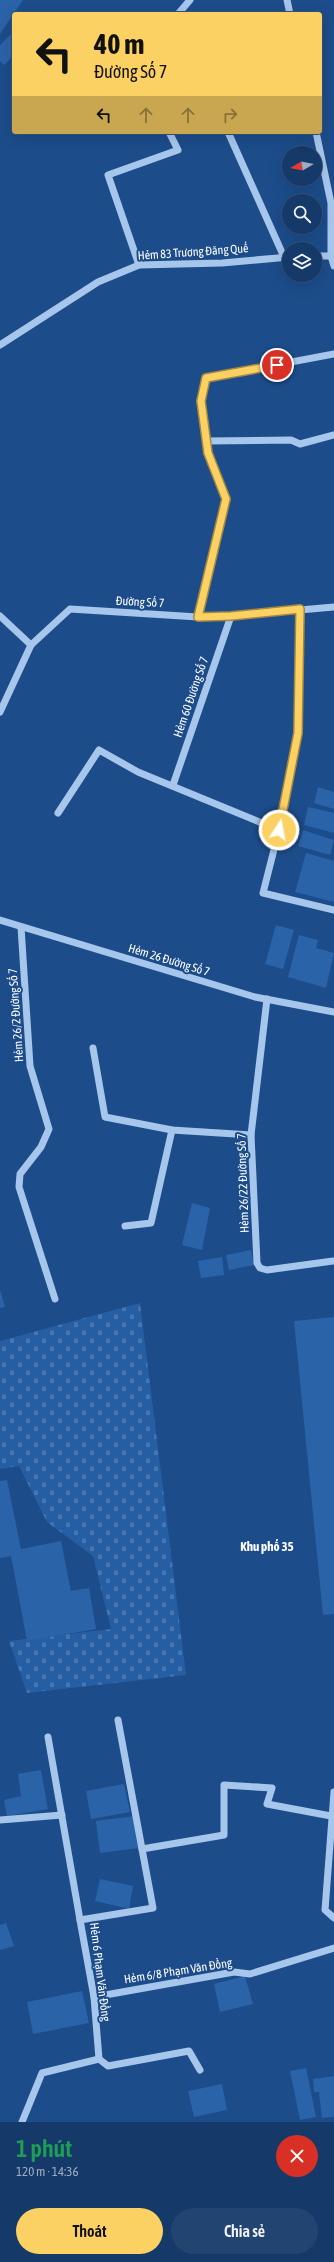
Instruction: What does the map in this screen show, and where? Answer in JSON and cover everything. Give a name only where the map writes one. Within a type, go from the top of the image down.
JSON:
[{"type":"street","points":[[180,12],[190,0]]},
{"type":"street","points":[[287,0],[290,12]]},
{"type":"street","points":[[139,265],[108,175],[178,150],[170,134]]},
{"type":"street","points":[[229,134],[282,246]]},
{"type":"street","points":[[316,134],[331,203],[331,256],[334,266]]},
{"type":"street","points":[[322,256],[331,256]]},
{"type":"street","name":"Hẻm 83 Trương Đăng Quế","points":[[0,345],[98,282],[139,265],[222,263],[282,257]]},
{"type":"street","points":[[198,617],[226,499],[208,453],[206,441],[201,401],[206,378],[334,354]]},
{"type":"street","points":[[206,441],[291,440],[300,444],[334,435]]},
{"type":"street","name":"Đường Số 7","points":[[0,712],[31,645],[70,609],[198,617],[231,616],[334,607]]},
{"type":"street","points":[[300,609],[298,733],[279,830],[263,893],[334,910]]},
{"type":"street","points":[[0,616],[31,645]]},
{"type":"street","name":"Hẻm 60 Đường Số 7","points":[[173,785],[231,616]]},
{"type":"street","points":[[58,813],[99,750],[138,772],[173,785],[279,830]]},
{"type":"street","name":"Hẻm 26 Đường Số 7","points":[[0,920],[267,999],[334,1012]]},
{"type":"street","name":"Hẻm 26/2 Đường Số 7","points":[[21,927],[30,1066],[49,1129],[41,1147],[20,1174],[19,1187],[55,1299]]},
{"type":"street","name":"Hẻm 26/22 Đường Số 7","points":[[267,999],[251,1135],[257,1263],[260,1268],[267,1270],[333,1261]]},
{"type":"street","name":"Hẻm 26/22 Đường Số 7","points":[[93,1048],[105,1117],[172,1130],[251,1135]]},
{"type":"street","points":[[125,1226],[150,1223],[172,1130]]},
{"type":"street","name":"Hẻm 6 Phạm Văn Đồng","points":[[99,2059],[94,1997],[80,1920],[154,1908],[118,1720]]},
{"type":"street","points":[[48,1737],[80,1920]]},
{"type":"street","points":[[142,1849],[224,1835],[224,1785],[272,1788],[267,1804],[331,1816]]},
{"type":"street","points":[[333,1793],[325,1910],[334,1918]]},
{"type":"street","points":[[0,1820],[62,1815]]},
{"type":"street","name":"Hẻm 6/8 Phạm Văn Đồng","points":[[94,1997],[234,1972],[250,1974],[334,1948]]},
{"type":"street","points":[[22,2122],[42,2073],[99,2059],[108,2066],[188,2051],[200,2070]]},
{"type":"green space","points":[[140,1303],[186,1675],[27,1693],[9,1641],[111,1629],[93,1556],[47,1522],[19,1466],[0,1469],[0,1341]]},
{"type":"building","points":[[0,0],[23,0],[15,12],[12,12],[12,16],[0,34]]},
{"type":"building","points":[[12,33],[12,57],[4,65],[0,61],[0,45]]},
{"type":"building","points":[[318,787],[334,792],[334,809],[314,803]]},
{"type":"building","points":[[308,807],[334,813],[334,833],[304,825]]},
{"type":"building","points":[[303,830],[334,840],[330,855],[298,846]]},
{"type":"building","points":[[306,853],[334,861],[334,902],[295,892]]},
{"type":"building","points":[[276,925],[294,930],[283,969],[265,964]]},
{"type":"building","points":[[299,935],[318,940],[316,948],[334,953],[326,988],[288,977]]},
{"type":"building","points":[[192,1203],[210,1208],[202,1250],[182,1245]]},
{"type":"building","points":[[251,1250],[254,1265],[229,1270],[226,1255]]},
{"type":"building","points":[[222,1257],[224,1275],[201,1278],[198,1261]]},
{"type":"building","points":[[0,1290],[5,1307],[0,1308]]},
{"type":"building","points":[[334,1317],[334,1614],[323,1615],[294,1321]]},
{"type":"building","points":[[7,1480],[21,1549],[61,1541],[71,1591],[89,1588],[96,1629],[27,1641],[11,1556],[0,1558],[0,1481]]},
{"type":"building","points":[[41,1770],[48,1809],[7,1816],[4,1800],[21,1796],[18,1774]]},
{"type":"building","points":[[124,1784],[130,1812],[91,1819],[86,1791]]},
{"type":"building","points":[[135,1816],[139,1848],[100,1853],[96,1821]]},
{"type":"building","points":[[100,1879],[133,1886],[129,1909],[95,1901]]},
{"type":"building","points":[[6,1923],[14,1946],[0,1950],[0,1925]]},
{"type":"building","points":[[245,1976],[253,2004],[220,2012],[214,1984]]},
{"type":"building","points":[[82,1991],[89,2023],[33,2034],[27,2002]]},
{"type":"building","points":[[306,2068],[316,2117],[300,2120],[290,2071]]},
{"type":"building","points":[[334,2076],[334,2117],[322,2118],[319,2092],[314,2092],[313,2079]]},
{"type":"building","points":[[222,2084],[227,2110],[194,2117],[188,2091]]},
{"type":"district","name":"Khu phố 35","points":[[267,1546]]},
{"type":"route","points":[[277,365],[206,378],[201,401],[208,453],[226,499],[198,617],[231,616],[300,609],[298,733],[279,830]]}]
